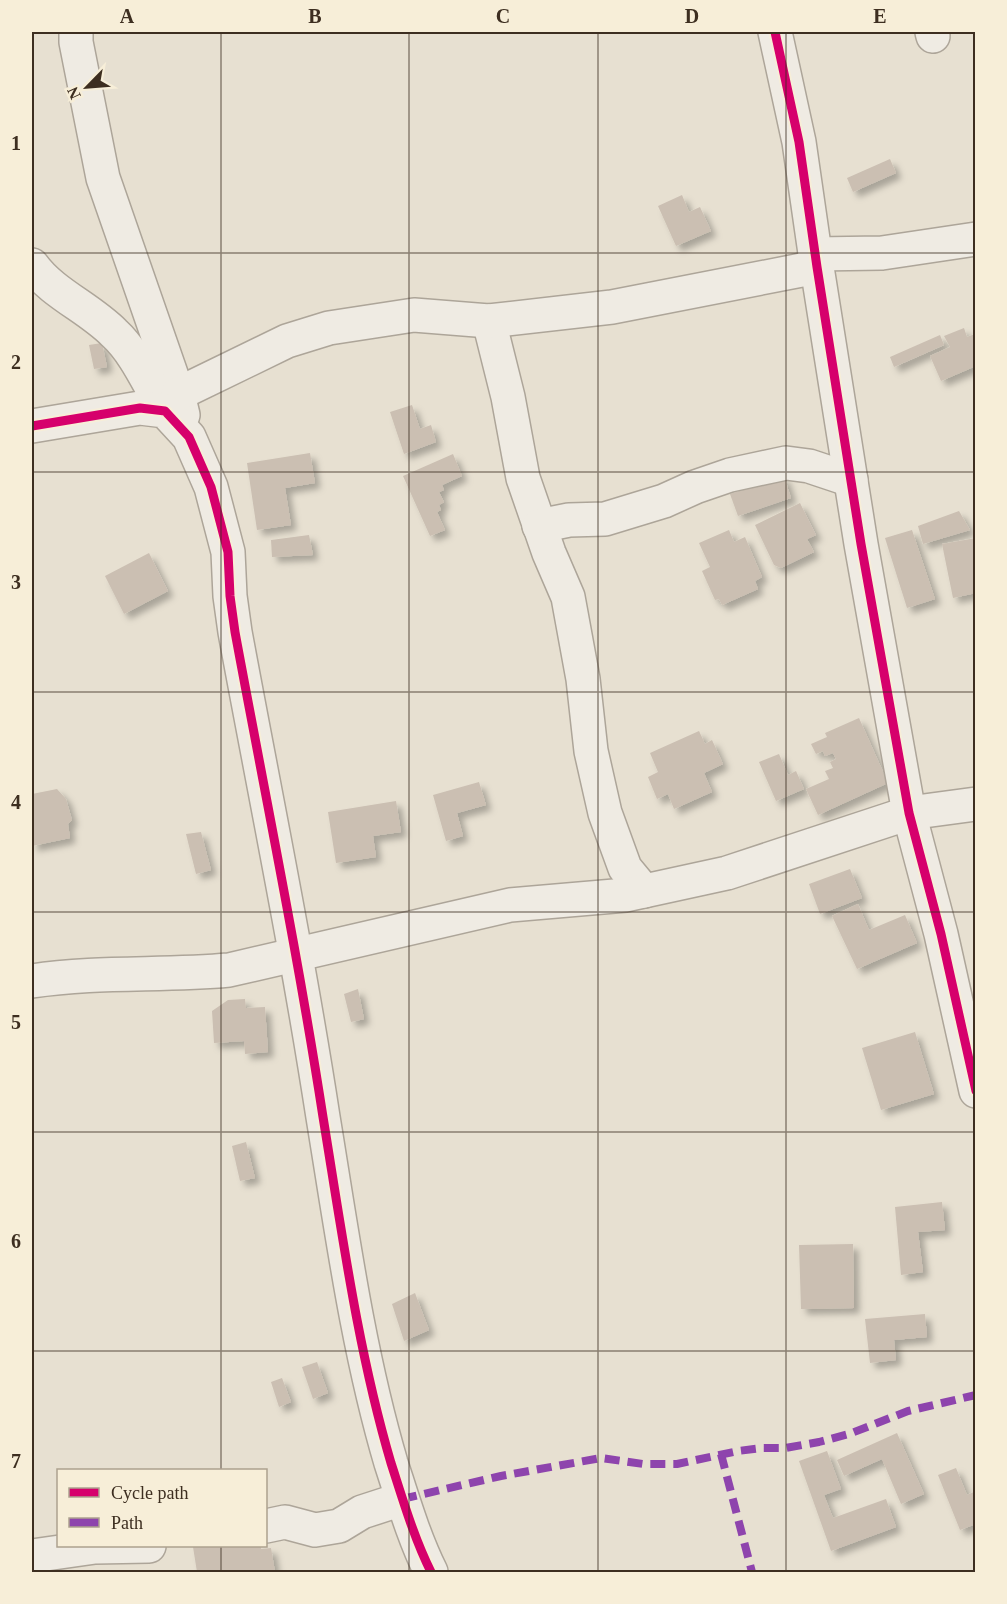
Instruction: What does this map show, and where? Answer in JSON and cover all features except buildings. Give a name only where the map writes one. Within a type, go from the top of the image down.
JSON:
[{"type":"street","points":[[76,32],[76,42],[103,178],[171,403]]},
{"type":"street","points":[[775,32],[799,142],[851,480],[909,813],[941,934],[975,1091]]},
{"type":"street","points":[[32,426],[171,403],[286,341],[329,328],[414,315],[489,321],[612,307],[816,261],[882,254],[975,239]]},
{"type":"street","points":[[32,265],[53,287],[92,314],[119,338],[171,403],[211,487],[228,552],[230,596],[235,632],[295,954],[337,1212],[365,1360],[379,1422],[402,1499],[431,1572]]},
{"type":"street","points":[[489,321],[508,397],[523,478],[549,553],[568,597],[583,679],[591,751],[605,813],[625,868],[644,891]]},
{"type":"street","points":[[539,526],[568,520],[605,519],[664,501],[730,475],[786,463],[809,466],[851,480]]},
{"type":"street","points":[[32,981],[81,975],[196,973],[229,970],[510,905],[626,895],[727,873],[909,813],[975,804]]},
{"type":"street","points":[[267,1526],[285,1522],[315,1530],[339,1526],[362,1512],[402,1499]]},
{"type":"street","points":[[32,1556],[95,1547]]},
{"type":"marked path","points":[[402,1499],[501,1476],[601,1458],[643,1464],[677,1464],[738,1451],[785,1448],[819,1442],[849,1434],[908,1411],[976,1395]]},
{"type":"marked path","points":[[721,1454],[752,1572]]},
{"type":"cycle path","points":[[775,32],[799,142],[861,544],[909,813],[941,934],[976,1091]]},
{"type":"cycle path","points":[[32,426],[140,408],[165,411],[189,437],[211,487],[228,552],[230,596],[235,632],[303,996],[360,1335],[391,1463],[414,1532],[431,1572]]}]
